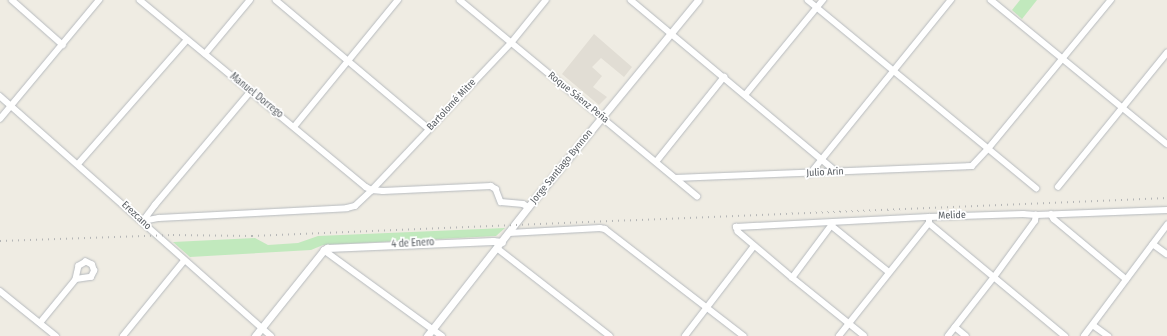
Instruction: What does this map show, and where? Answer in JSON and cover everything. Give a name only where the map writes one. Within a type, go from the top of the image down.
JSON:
[{"type":"street","points":[[12,0],[62,45]]},
{"type":"street","points":[[0,119],[99,0]]},
{"type":"street","name":"Manuel Dorrego","points":[[140,0],[366,187],[372,190]]},
{"type":"street","points":[[205,54],[250,0]]},
{"type":"street","points":[[276,0],[429,129]]},
{"type":"street","points":[[294,127],[398,0]]},
{"type":"street","name":"Roque Sáenz Peña","points":[[460,0],[697,196]]},
{"type":"street","name":"Bartolomé Mitre","points":[[143,222],[159,218],[347,208],[355,206],[372,190],[511,43],[546,0]]},
{"type":"street","points":[[631,0],[746,94],[837,172]]},
{"type":"street","name":"Jorge Santiago Bynnon","points":[[427,336],[529,207],[698,0]]},
{"type":"street","points":[[808,0],[1036,188]]},
{"type":"street","points":[[746,94],[823,0]]},
{"type":"street","points":[[810,174],[951,0]]},
{"type":"street","points":[[991,0],[1167,144]]},
{"type":"street","points":[[988,149],[1111,0]]},
{"type":"street","points":[[78,164],[187,40]]},
{"type":"street","points":[[1058,187],[1167,53]]},
{"type":"street","points":[[656,162],[724,77]]},
{"type":"street","points":[[143,222],[155,205],[250,91]]},
{"type":"street","name":"Erezcano","points":[[0,96],[271,336]]},
{"type":"street","name":"Julio Arin","points":[[675,178],[969,167],[975,164],[988,149]]},
{"type":"street","points":[[372,190],[491,186],[496,190],[501,202],[523,204],[529,207]]},
{"type":"street","name":"Melide","points":[[754,246],[738,232],[736,227],[929,220],[1023,214],[1036,215],[1167,210]]},
{"type":"street","points":[[1051,214],[1054,219],[1126,279]]},
{"type":"street","points":[[948,336],[1035,221],[1036,215]]},
{"type":"street","points":[[839,336],[929,220],[1065,336]]},
{"type":"street","points":[[792,278],[833,224],[889,272]]},
{"type":"street","points":[[1084,336],[1167,225]]},
{"type":"street","points":[[509,232],[605,229],[744,336]]},
{"type":"street","name":"4 de Enero","points":[[324,250],[486,241],[500,245]]},
{"type":"street","points":[[1153,244],[1167,254]]},
{"type":"street","points":[[500,245],[610,336]]},
{"type":"street","points":[[685,336],[754,246],[864,336]]},
{"type":"street","points":[[254,336],[324,250],[442,336]]},
{"type":"street","points":[[123,336],[184,260]]},
{"type":"street","points":[[40,322],[76,279]]},
{"type":"street","points":[[0,291],[56,336]]},
{"type":"street","points":[[1093,325],[1108,336]]},
{"type":"street","points":[[955,327],[966,336]]},
{"type":"street","points":[[261,328],[262,336]]},
{"type":"shaded area","points":[[594,34],[632,67],[624,77],[601,58],[592,67],[602,76],[593,87],[607,97],[599,105],[562,74]]},
{"type":"green space","points":[[1020,0],[1037,0],[1022,19],[1012,10]]},
{"type":"green space","points":[[505,228],[496,236],[323,245],[311,250],[190,257],[173,242],[255,238],[268,245],[298,243],[318,236]]},
{"type":"railway","points":[[0,241],[173,235],[252,236],[1167,198]]}]
